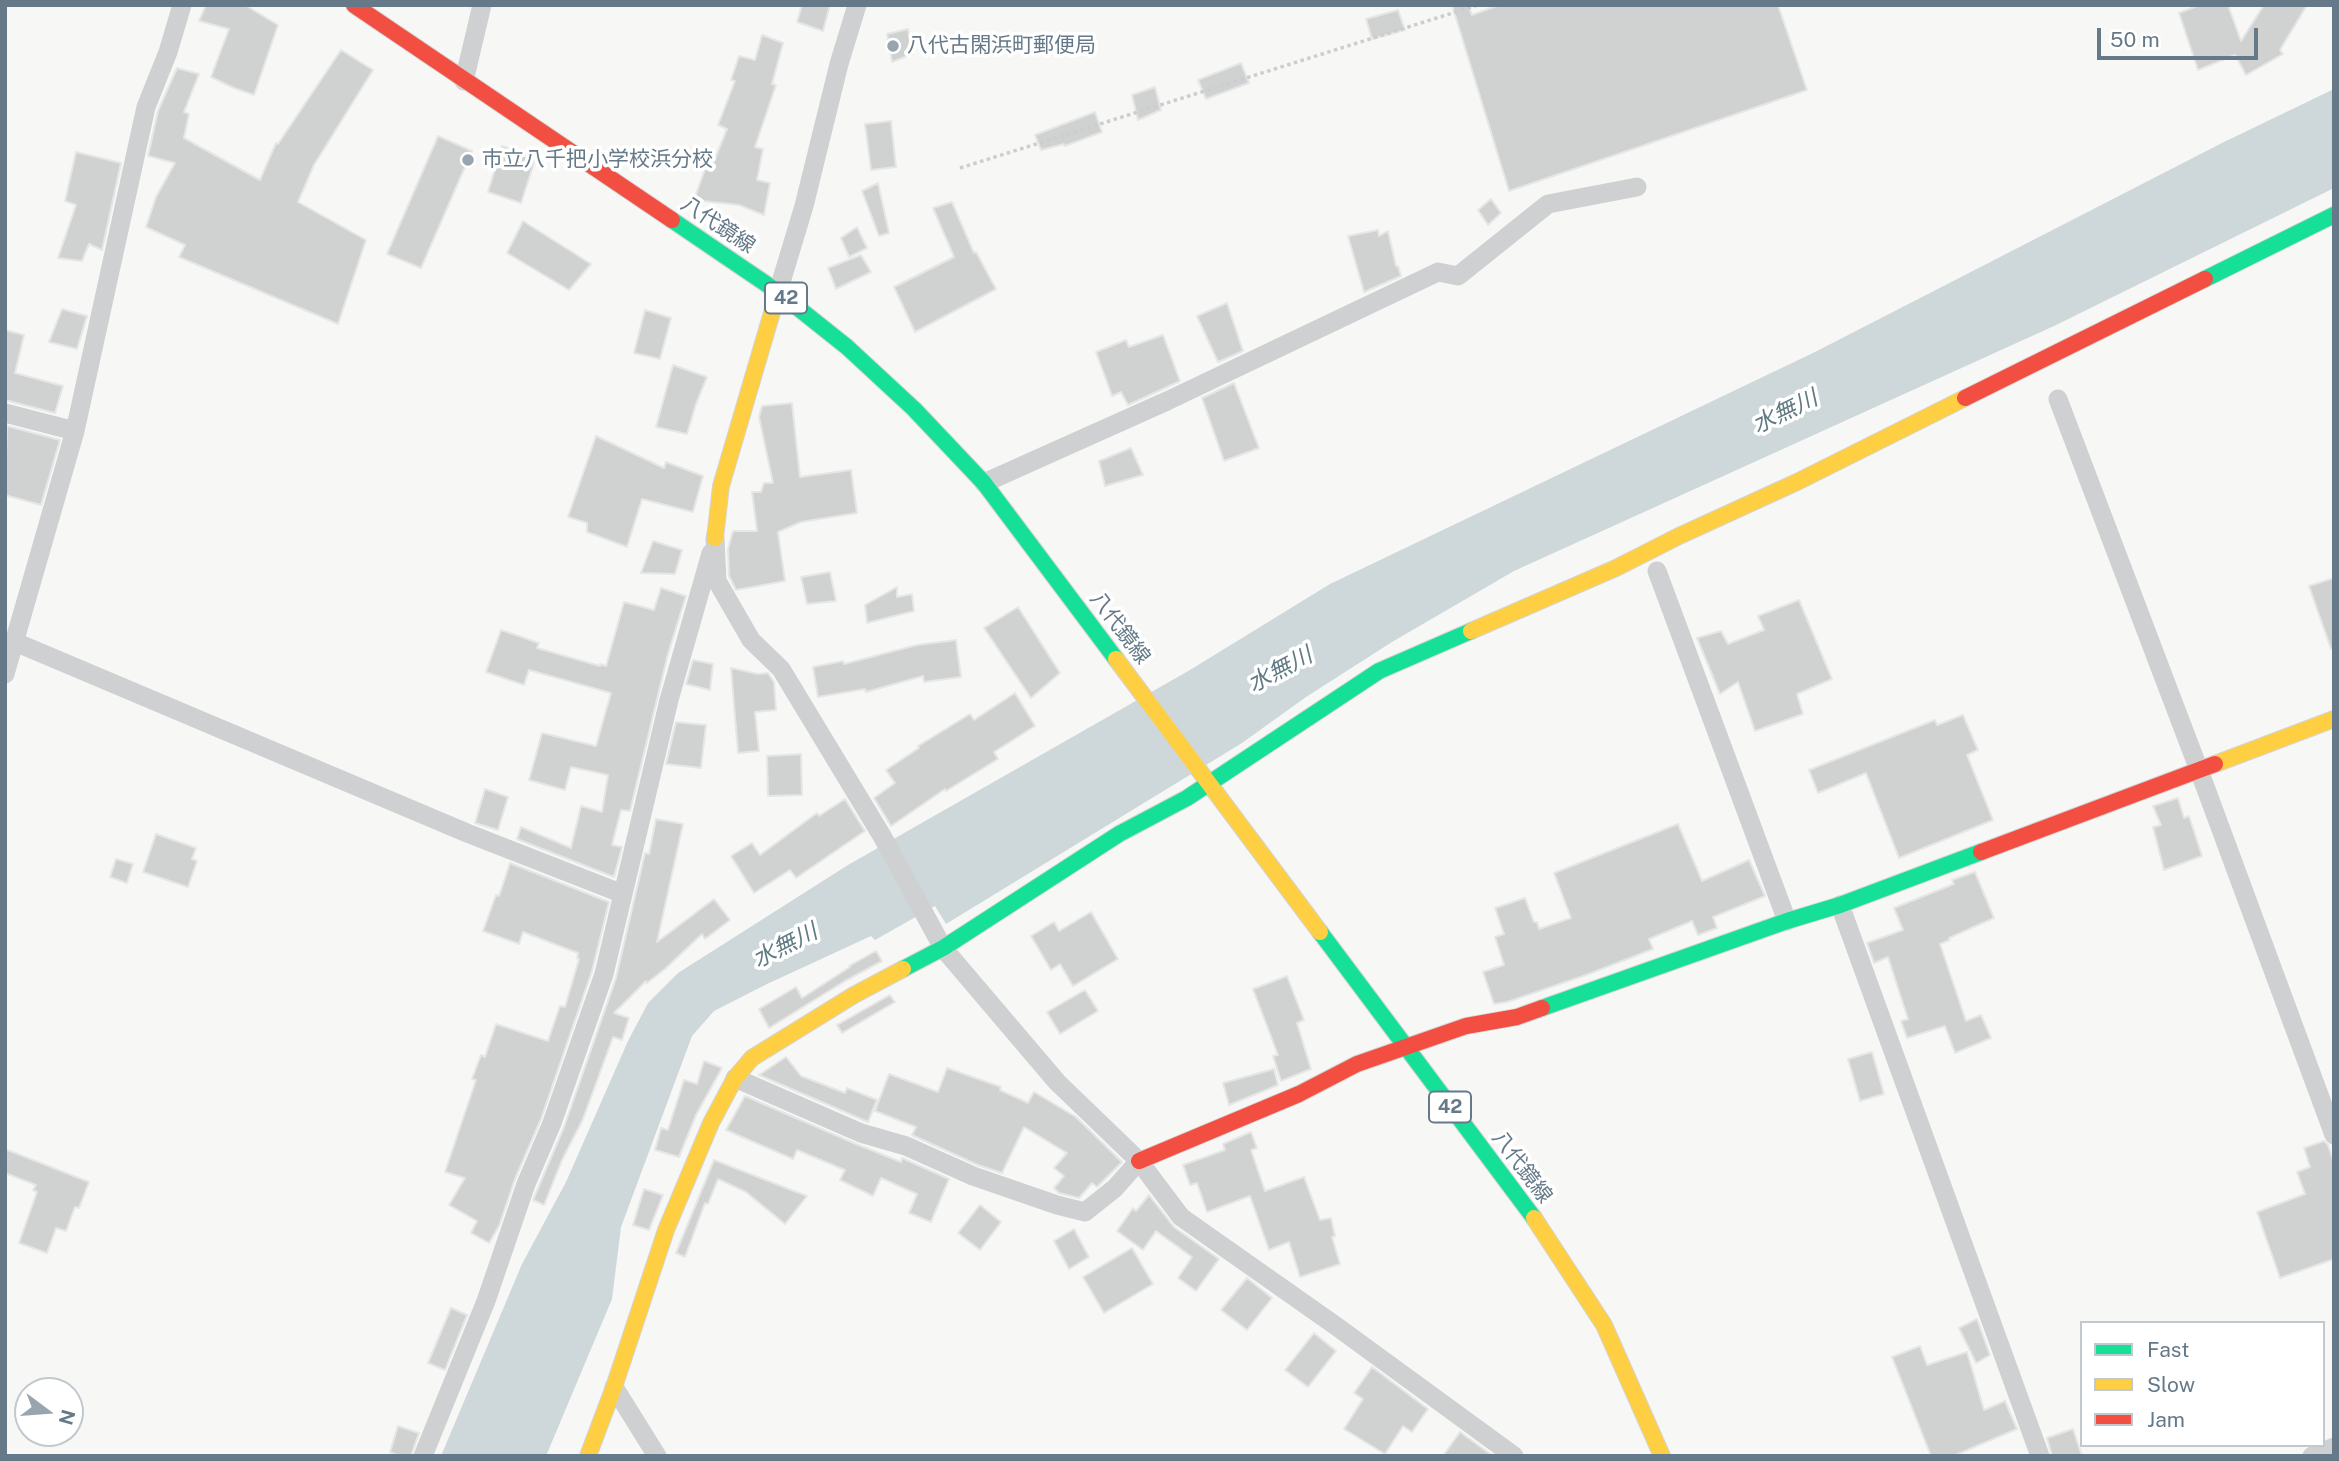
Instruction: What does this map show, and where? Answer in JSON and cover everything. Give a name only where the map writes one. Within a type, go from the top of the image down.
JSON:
[{"type":"street","points":[[5,674],[75,431],[146,107],[168,52],[182,5]]},
{"type":"street","name":"八代鏡線","points":[[354,5],[778,292],[847,346],[914,409],[984,483],[1544,1231],[1604,1325],[1662,1456]]},
{"type":"street","points":[[464,81],[482,5]]},
{"type":"street","points":[[857,5],[839,64],[804,206],[721,486],[715,538],[717,581],[751,640],[781,669],[882,836],[943,948],[1057,1082],[1139,1161],[1181,1217],[1514,1456]]},
{"type":"street","points":[[984,483],[1167,401],[1438,272],[1458,276],[1548,204],[1637,187]]},
{"type":"street","points":[[588,1456],[667,1230],[710,1123],[735,1078],[752,1058],[854,995],[943,948],[1379,671],[1616,568],[1797,482],[2334,215]]},
{"type":"street","points":[[2058,399],[2334,1135]]},
{"type":"street","points":[[5,413],[75,431]]},
{"type":"street","points":[[423,1456],[486,1301],[604,974],[669,700],[715,538]]},
{"type":"street","points":[[1657,571],[1787,921]]},
{"type":"street","points":[[15,642],[467,833],[623,894]]},
{"type":"street","points":[[735,1078],[861,1133],[906,1146],[973,1176],[1085,1212],[1115,1188],[1139,1161],[1299,1094],[1357,1065],[1466,1026],[1517,1017],[1787,921],[1840,905],[2334,719]]},
{"type":"street","points":[[1840,905],[2040,1456]]},
{"type":"street","points":[[614,1387],[657,1456]]},
{"type":"street","points":[[2312,1456],[2334,1447]]},
{"type":"path","points":[[960,167],[1478,5]]},
{"type":"water","name":"水無川","points":[[2334,89],[2334,188],[2054,326],[1514,571],[1392,642],[1306,697],[1242,743],[946,924],[935,906],[875,940],[871,936],[714,1011],[692,1036],[621,1227],[612,1299],[546,1456],[441,1456],[522,1264],[566,1182],[628,1041],[648,1003],[678,973],[848,865],[1190,670],[1330,584],[1815,352],[2222,143]]},
{"type":"building","points":[[206,5],[245,5],[278,25],[254,95],[211,77],[229,29],[199,21]]},
{"type":"building","points":[[802,5],[830,5],[823,31],[797,22]]},
{"type":"building","points":[[1452,5],[1468,5],[1472,15],[1499,5],[1778,5],[1807,90],[1509,191]]},
{"type":"building","points":[[2200,5],[2228,5],[2241,41],[2264,5],[2307,5],[2280,50],[2283,54],[2246,75],[2235,55],[2198,70],[2179,13]]},
{"type":"building","points":[[1398,10],[1405,30],[1372,39],[1366,19]]},
{"type":"building","points":[[908,29],[913,54],[892,62],[887,34]]},
{"type":"building","points":[[762,35],[783,43],[772,84],[776,85],[755,147],[763,149],[757,180],[770,183],[764,215],[739,205],[694,200],[705,169],[710,171],[727,129],[718,125],[735,81],[731,80],[739,56],[755,60]]},
{"type":"building","points":[[341,50],[373,70],[314,165],[298,202],[366,240],[338,324],[179,257],[185,245],[146,227],[156,197],[175,163],[148,156],[158,111],[177,68],[199,74],[184,112],[189,114],[184,138],[260,180],[276,143],[278,144]]},
{"type":"building","points":[[1241,63],[1249,83],[1206,99],[1198,80]]},
{"type":"building","points":[[1155,87],[1161,110],[1138,120],[1132,95]]},
{"type":"building","points":[[1095,112],[1102,132],[1065,146],[1064,144],[1041,150],[1035,135]]},
{"type":"building","points":[[891,121],[896,167],[871,170],[865,124]]},
{"type":"building","points":[[438,136],[472,151],[421,268],[387,254]]},
{"type":"building","points":[[502,146],[536,157],[521,203],[488,192]]},
{"type":"building","points":[[76,152],[121,163],[102,250],[89,244],[82,261],[58,258],[76,205],[65,201]]},
{"type":"building","points":[[878,183],[889,233],[879,236],[862,191]]},
{"type":"building","points":[[1491,199],[1501,213],[1488,225],[1478,210]]},
{"type":"building","points":[[952,202],[974,253],[976,252],[996,289],[915,332],[894,287],[954,257],[933,208]]},
{"type":"building","points":[[523,221],[591,264],[569,290],[507,253]]},
{"type":"building","points":[[857,227],[867,248],[849,257],[841,238]]},
{"type":"building","points":[[1378,230],[1379,236],[1388,231],[1401,276],[1364,292],[1348,236]]},
{"type":"building","points":[[861,255],[871,272],[836,289],[828,268]]},
{"type":"building","points":[[1227,303],[1243,351],[1218,362],[1197,316]]},
{"type":"building","points":[[62,309],[87,316],[77,349],[49,342]]},
{"type":"building","points":[[645,310],[671,318],[660,359],[634,353]]},
{"type":"building","points":[[5,330],[24,335],[15,373],[63,386],[55,413],[5,400]]},
{"type":"building","points":[[1163,335],[1180,381],[1128,405],[1121,392],[1112,396],[1096,352],[1126,340],[1129,347]]},
{"type":"building","points":[[673,365],[707,377],[687,434],[656,427]]},
{"type":"building","points":[[1234,383],[1259,448],[1224,461],[1202,398]]},
{"type":"building","points":[[792,403],[800,477],[851,470],[857,513],[801,522],[778,532],[785,581],[736,590],[729,576],[728,549],[733,531],[757,531],[752,492],[761,492],[764,483],[773,483],[759,417],[762,406]]},
{"type":"building","points":[[7,426],[60,440],[41,505],[5,495]]},
{"type":"building","points":[[596,436],[664,468],[666,462],[703,476],[693,512],[642,499],[627,547],[587,532],[587,523],[568,517]]},
{"type":"building","points":[[1131,448],[1143,475],[1105,486],[1099,461]]},
{"type":"building","points":[[653,541],[682,550],[675,574],[641,573]]},
{"type":"building","points":[[830,572],[836,601],[807,604],[801,577]]},
{"type":"building","points":[[2334,578],[2334,648],[2331,649],[2309,586]]},
{"type":"building","points":[[897,587],[897,597],[912,594],[914,611],[867,623],[865,605]]},
{"type":"building","points":[[661,588],[686,596],[668,654],[630,811],[621,810],[612,845],[622,847],[614,877],[517,839],[521,827],[571,848],[581,806],[602,812],[608,775],[571,767],[565,790],[529,780],[542,733],[596,746],[611,693],[529,670],[524,685],[486,672],[501,630],[539,643],[537,648],[606,666],[624,602],[654,610]]},
{"type":"building","points":[[1799,600],[1832,679],[1797,694],[1803,714],[1755,731],[1738,682],[1720,694],[1697,638],[1721,631],[1728,644],[1764,630],[1758,616]]},
{"type":"building","points":[[1018,607],[1060,673],[1031,698],[984,628]]},
{"type":"building","points":[[956,640],[961,677],[924,682],[923,676],[866,692],[865,689],[818,697],[813,667],[843,661],[844,664],[917,645]]},
{"type":"building","points":[[693,660],[713,664],[710,690],[686,684]]},
{"type":"building","points":[[731,668],[758,674],[768,673],[774,682],[776,710],[755,712],[759,751],[738,753]]},
{"type":"building","points":[[1015,693],[1035,726],[994,752],[998,759],[946,791],[945,789],[891,826],[874,798],[895,783],[886,770],[919,748],[918,746],[970,714],[974,720]]},
{"type":"building","points":[[1963,715],[1978,750],[1967,755],[1993,820],[1899,858],[1866,773],[1818,793],[1809,770],[1935,720],[1937,725]]},
{"type":"building","points":[[676,722],[706,725],[701,768],[666,764]]},
{"type":"building","points":[[801,754],[802,795],[768,796],[767,756]]},
{"type":"building","points":[[485,789],[508,797],[498,830],[475,823]]},
{"type":"building","points":[[2178,798],[2184,818],[2189,816],[2202,856],[2164,870],[2153,827],[2161,825],[2153,806]]},
{"type":"building","points":[[845,799],[865,831],[796,878],[790,870],[754,893],[731,856],[752,843],[760,855],[817,813],[819,816]]},
{"type":"building","points":[[656,819],[683,824],[657,942],[714,899],[730,920],[705,939],[702,934],[665,969],[647,983],[646,981],[614,1013],[629,1018],[622,1040],[613,1037],[583,1119],[562,1160],[544,1205],[533,1200],[564,1127],[616,978],[645,853],[649,854]]},
{"type":"building","points":[[1678,824],[1702,881],[1749,860],[1765,896],[1713,917],[1717,928],[1698,935],[1692,921],[1649,939],[1653,949],[1586,975],[1494,1004],[1483,972],[1504,965],[1495,937],[1504,934],[1495,908],[1525,898],[1539,929],[1571,918],[1554,873]]},
{"type":"building","points":[[156,834],[196,848],[192,859],[197,861],[188,887],[143,872]]},
{"type":"building","points":[[116,859],[133,864],[127,883],[110,877]]},
{"type":"building","points":[[510,863],[609,902],[592,971],[541,1119],[515,1179],[499,1226],[489,1243],[471,1233],[477,1221],[449,1205],[465,1178],[445,1172],[476,1080],[472,1079],[481,1055],[485,1057],[496,1024],[548,1041],[560,1006],[565,1007],[579,959],[578,953],[523,932],[519,944],[483,931]]},
{"type":"building","points":[[1975,872],[1994,918],[1940,944],[1966,1021],[1981,1015],[1991,1038],[1955,1053],[1945,1026],[1907,1038],[1901,1021],[1908,1019],[1888,957],[1874,963],[1867,943],[1903,930],[1894,908],[1954,884],[1952,880]]},
{"type":"building","points":[[1091,912],[1118,959],[1073,986],[1060,964],[1051,970],[1031,936],[1054,922],[1059,931]]},
{"type":"building","points":[[876,951],[882,961],[769,1028],[759,1009],[796,987],[802,998]]},
{"type":"building","points":[[1287,976],[1304,1020],[1297,1023],[1311,1069],[1281,1081],[1273,1056],[1278,1055],[1253,989]]},
{"type":"building","points":[[1085,990],[1098,1011],[1060,1034],[1047,1012]]},
{"type":"building","points":[[890,995],[895,1002],[842,1033],[837,1025]]},
{"type":"building","points":[[1872,1052],[1884,1094],[1860,1101],[1848,1059]]},
{"type":"building","points":[[786,1057],[801,1076],[845,1093],[847,1088],[877,1100],[868,1122],[759,1075]]},
{"type":"building","points":[[704,1061],[722,1068],[696,1115],[679,1157],[655,1150],[661,1128],[668,1130],[684,1080],[697,1084]]},
{"type":"building","points":[[947,1068],[1001,1087],[1000,1090],[1028,1103],[1034,1092],[1076,1117],[1122,1162],[1097,1187],[1092,1183],[1079,1198],[1059,1193],[1054,1188],[1064,1176],[1054,1168],[1067,1153],[1024,1127],[1002,1173],[912,1135],[916,1127],[875,1111],[889,1074],[938,1092]]},
{"type":"building","points":[[1274,1069],[1278,1085],[1229,1105],[1223,1083]]},
{"type":"building","points":[[745,1096],[856,1144],[901,1162],[902,1158],[949,1179],[931,1222],[909,1213],[917,1194],[881,1178],[873,1196],[840,1180],[845,1170],[797,1150],[793,1159],[726,1130]]},
{"type":"building","points":[[1251,1132],[1257,1148],[1251,1150],[1265,1191],[1304,1177],[1320,1220],[1331,1218],[1335,1236],[1332,1237],[1340,1264],[1300,1277],[1289,1242],[1269,1250],[1250,1196],[1207,1212],[1197,1183],[1190,1185],[1183,1165],[1225,1150],[1223,1144]]},
{"type":"building","points":[[2324,1141],[2334,1163],[2334,1259],[2280,1278],[2257,1212],[2305,1194],[2297,1172],[2310,1167],[2304,1148]]},
{"type":"building","points":[[5,1149],[89,1182],[66,1231],[56,1228],[47,1253],[19,1243],[37,1192],[33,1190],[36,1185],[5,1173]]},
{"type":"building","points":[[714,1160],[807,1196],[785,1224],[746,1192],[718,1179],[708,1204],[705,1203],[685,1257],[676,1253]]},
{"type":"building","points":[[644,1189],[663,1195],[649,1230],[633,1225]]},
{"type":"building","points":[[1149,1195],[1174,1227],[1219,1259],[1196,1291],[1178,1278],[1192,1257],[1156,1231],[1143,1250],[1117,1231],[1133,1208],[1136,1211]]},
{"type":"building","points":[[980,1205],[1001,1222],[980,1250],[958,1233]]},
{"type":"building","points":[[1074,1229],[1089,1257],[1069,1269],[1054,1241]]},
{"type":"building","points":[[1132,1248],[1153,1284],[1104,1313],[1083,1277]]},
{"type":"building","points":[[1247,1278],[1272,1298],[1247,1330],[1221,1310]]},
{"type":"building","points":[[451,1308],[467,1315],[445,1370],[428,1363]]},
{"type":"building","points":[[1977,1319],[1990,1355],[1976,1363],[1959,1328]]},
{"type":"building","points":[[1314,1333],[1336,1351],[1308,1387],[1285,1370]]},
{"type":"building","points":[[1920,1346],[1927,1365],[1967,1352],[1984,1410],[2005,1401],[2017,1429],[1953,1456],[1931,1456],[1892,1357]]},
{"type":"building","points":[[1372,1367],[1428,1409],[1412,1432],[1403,1426],[1385,1454],[1344,1429],[1363,1399],[1354,1393]]},
{"type":"building","points":[[398,1426],[419,1433],[411,1456],[390,1452]]},
{"type":"building","points":[[2073,1429],[2082,1456],[2052,1456],[2047,1438]]},
{"type":"building","points":[[1460,1432],[1493,1456],[1443,1456]]},
{"type":"traffic: fast","points":[[2205,279],[2334,215]]},
{"type":"traffic: fast","points":[[672,220],[778,292],[847,347],[914,409],[984,483],[1116,659]]},
{"type":"traffic: fast","points":[[903,969],[943,948],[1119,834],[1187,798],[1379,671],[1471,631]]},
{"type":"traffic: fast","points":[[1542,1008],[1787,921],[1840,905],[1981,852]]},
{"type":"traffic: fast","points":[[1320,932],[1534,1218]]},
{"type":"traffic: slow","points":[[715,538],[721,486],[778,292]]},
{"type":"traffic: slow","points":[[1471,631],[1616,568],[1965,398]]},
{"type":"traffic: slow","points":[[1116,659],[1320,932]]},
{"type":"traffic: slow","points":[[2215,764],[2334,719]]},
{"type":"traffic: slow","points":[[588,1456],[666,1230],[711,1123],[735,1078],[752,1058],[854,995],[903,969]]},
{"type":"traffic: slow","points":[[1534,1218],[1604,1325],[1662,1456]]},
{"type":"traffic: jam","points":[[354,5],[672,220]]},
{"type":"traffic: jam","points":[[1965,398],[2205,279]]},
{"type":"traffic: jam","points":[[1981,852],[2215,764]]},
{"type":"traffic: jam","points":[[1139,1161],[1299,1094],[1357,1064],[1466,1026],[1517,1017],[1542,1008]]},
{"type":"place","name":"八代古閑浜町郵便局","points":[[893,46]]},
{"type":"place","name":"市立八千把小学校浜分校","points":[[468,160]]}]
